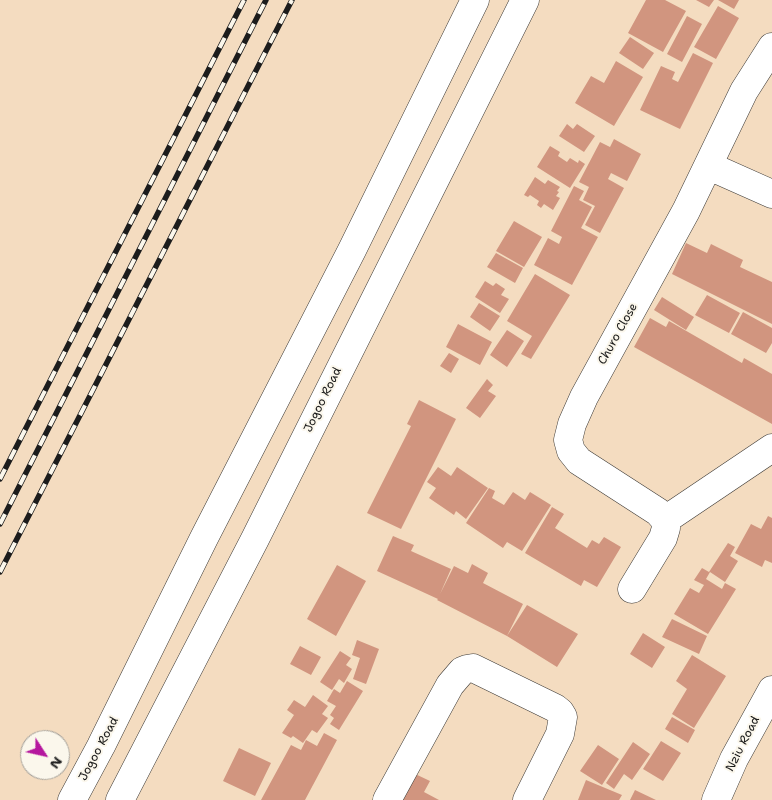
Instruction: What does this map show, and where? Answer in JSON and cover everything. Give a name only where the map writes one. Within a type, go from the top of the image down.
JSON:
[{"type":"main road","name":"Jogoo Road","points":[[72,800],[122,706],[204,538],[352,250],[475,0]]},
{"type":"main road","name":"Jogoo Road","points":[[120,800],[255,539],[525,0]]},
{"type":"main road","name":"Churo Close","points":[[665,520],[658,512],[579,461],[571,451],[568,440],[572,424],[584,397],[709,166],[744,91],[772,47]]},
{"type":"main road","points":[[709,166],[772,194]]},
{"type":"main road","points":[[632,590],[663,538],[666,528],[665,520],[772,448]]},
{"type":"main road","points":[[387,800],[450,685],[462,671],[473,668],[555,708],[563,717],[560,734],[527,800]]},
{"type":"main road","name":"Nziu Road","points":[[716,800],[734,759],[764,725],[772,690]]},
{"type":"building","points":[[646,0],[665,0],[686,11],[663,52],[628,33]]},
{"type":"building","points":[[696,0],[714,0],[709,7]]},
{"type":"building","points":[[718,0],[739,0],[734,9]]},
{"type":"building","points":[[718,6],[739,18],[716,59],[694,47]]},
{"type":"building","points":[[687,16],[702,24],[682,62],[667,54]]},
{"type":"building","points":[[630,37],[654,53],[643,69],[619,53]]},
{"type":"building","points":[[693,53],[713,63],[680,129],[640,110],[661,66],[675,72],[672,79],[678,82]]},
{"type":"building","points":[[616,61],[643,77],[614,126],[575,103],[591,76],[604,83]]},
{"type":"building","points":[[567,124],[573,129],[577,124],[595,136],[584,152],[559,136]]},
{"type":"building","points":[[614,139],[641,154],[627,181],[611,173],[608,179],[624,188],[600,233],[585,225],[595,206],[583,200],[589,187],[579,182],[600,142],[610,147]]},
{"type":"building","points":[[550,146],[560,152],[558,156],[567,162],[570,158],[578,163],[579,160],[585,164],[570,188],[537,167]]},
{"type":"building","points":[[535,177],[545,184],[548,180],[560,187],[556,196],[560,198],[553,210],[544,204],[541,208],[537,205],[539,201],[530,195],[528,197],[524,195]]},
{"type":"building","points":[[574,186],[584,191],[579,200],[592,207],[581,228],[598,237],[572,285],[534,265],[548,238],[559,244],[562,237],[551,231]]},
{"type":"building","points":[[514,221],[542,237],[524,267],[496,251]]},
{"type":"building","points":[[686,243],[707,253],[711,244],[743,260],[740,267],[772,282],[772,324],[672,274]]},
{"type":"building","points":[[496,253],[523,268],[515,283],[487,267]]},
{"type":"building","points":[[535,274],[570,295],[531,359],[521,354],[532,336],[507,321]]},
{"type":"building","points":[[485,281],[493,286],[496,283],[505,289],[501,295],[509,299],[500,313],[475,297]]},
{"type":"building","points":[[707,295],[740,313],[729,333],[695,315]]},
{"type":"building","points":[[662,297],[694,317],[686,330],[654,310]]},
{"type":"building","points":[[479,303],[500,316],[490,331],[470,317]]},
{"type":"building","points":[[743,312],[772,328],[772,343],[766,353],[731,334]]},
{"type":"building","points":[[650,318],[666,327],[669,321],[742,363],[744,358],[772,374],[772,424],[634,347]]},
{"type":"building","points":[[458,324],[492,342],[480,365],[446,347]]},
{"type":"building","points":[[507,330],[524,341],[507,367],[490,355]]},
{"type":"building","points":[[449,353],[459,359],[451,373],[440,366]]},
{"type":"building","points":[[487,379],[493,385],[488,391],[496,396],[480,418],[466,408]]},
{"type":"building","points":[[419,400],[456,419],[401,529],[367,513],[411,426],[407,424]]},
{"type":"building","points":[[438,467],[451,476],[457,467],[488,488],[466,519],[456,511],[454,515],[429,498],[436,488],[427,482]]},
{"type":"building","points":[[489,488],[495,491],[492,498],[504,505],[513,492],[525,500],[530,492],[551,505],[522,551],[507,542],[503,548],[466,523]]},
{"type":"building","points":[[552,507],[564,514],[555,528],[587,548],[592,540],[599,544],[604,537],[621,547],[597,587],[584,580],[581,586],[525,553]]},
{"type":"building","points":[[768,516],[772,518],[772,563],[765,560],[762,567],[735,553],[751,524],[761,529]]},
{"type":"building","points":[[393,536],[414,545],[411,551],[451,569],[440,594],[454,566],[468,573],[472,564],[488,573],[483,583],[523,604],[507,636],[438,599],[377,571]]},
{"type":"building","points":[[728,543],[735,547],[730,556],[738,561],[725,582],[710,572],[706,579],[722,589],[725,583],[736,589],[708,634],[674,614],[690,588],[699,593],[704,585],[694,580],[702,568],[709,572]]},
{"type":"building","points":[[337,565],[366,581],[336,636],[307,619]]},
{"type":"building","points":[[527,605],[578,634],[557,667],[507,636]]},
{"type":"building","points":[[672,619],[707,636],[699,654],[662,637]]},
{"type":"building","points":[[643,633],[665,647],[652,668],[630,654]]},
{"type":"building","points":[[357,640],[379,649],[366,684],[353,679],[360,658],[352,655]]},
{"type":"building","points":[[300,646],[321,657],[311,675],[290,664]]},
{"type":"building","points":[[340,651],[351,658],[346,665],[352,669],[344,683],[339,679],[332,690],[320,682]]},
{"type":"building","points":[[692,655],[726,676],[694,728],[672,714],[687,689],[676,681]]},
{"type":"building","points":[[347,681],[363,691],[339,730],[330,724],[334,718],[330,715],[336,706],[327,701],[334,689],[340,693]]},
{"type":"building","points":[[313,695],[328,706],[322,714],[328,718],[317,733],[312,730],[303,743],[293,736],[291,738],[282,733],[294,715],[287,710],[294,700],[305,707]]},
{"type":"building","points":[[672,717],[695,730],[688,743],[665,729]]},
{"type":"building","points":[[324,733],[337,740],[305,800],[261,800],[291,745],[301,750],[306,740],[317,746]]},
{"type":"building","points":[[661,741],[681,753],[663,781],[643,769]]},
{"type":"building","points":[[633,742],[650,754],[632,780],[624,774],[614,789],[606,783]]},
{"type":"building","points":[[598,745],[619,759],[602,785],[580,771]]},
{"type":"building","points":[[239,748],[271,763],[255,796],[223,781]]},
{"type":"building","points":[[411,772],[430,781],[424,792],[439,800],[396,800]]},
{"type":"building","points":[[586,780],[622,795],[619,800],[578,800]]},
{"type":"building","points":[[635,790],[656,800],[630,800]]},
{"type":"railway","points":[[0,479],[244,0]]},
{"type":"railway","points":[[0,524],[266,0]]},
{"type":"railway","points":[[0,572],[292,0]]}]
